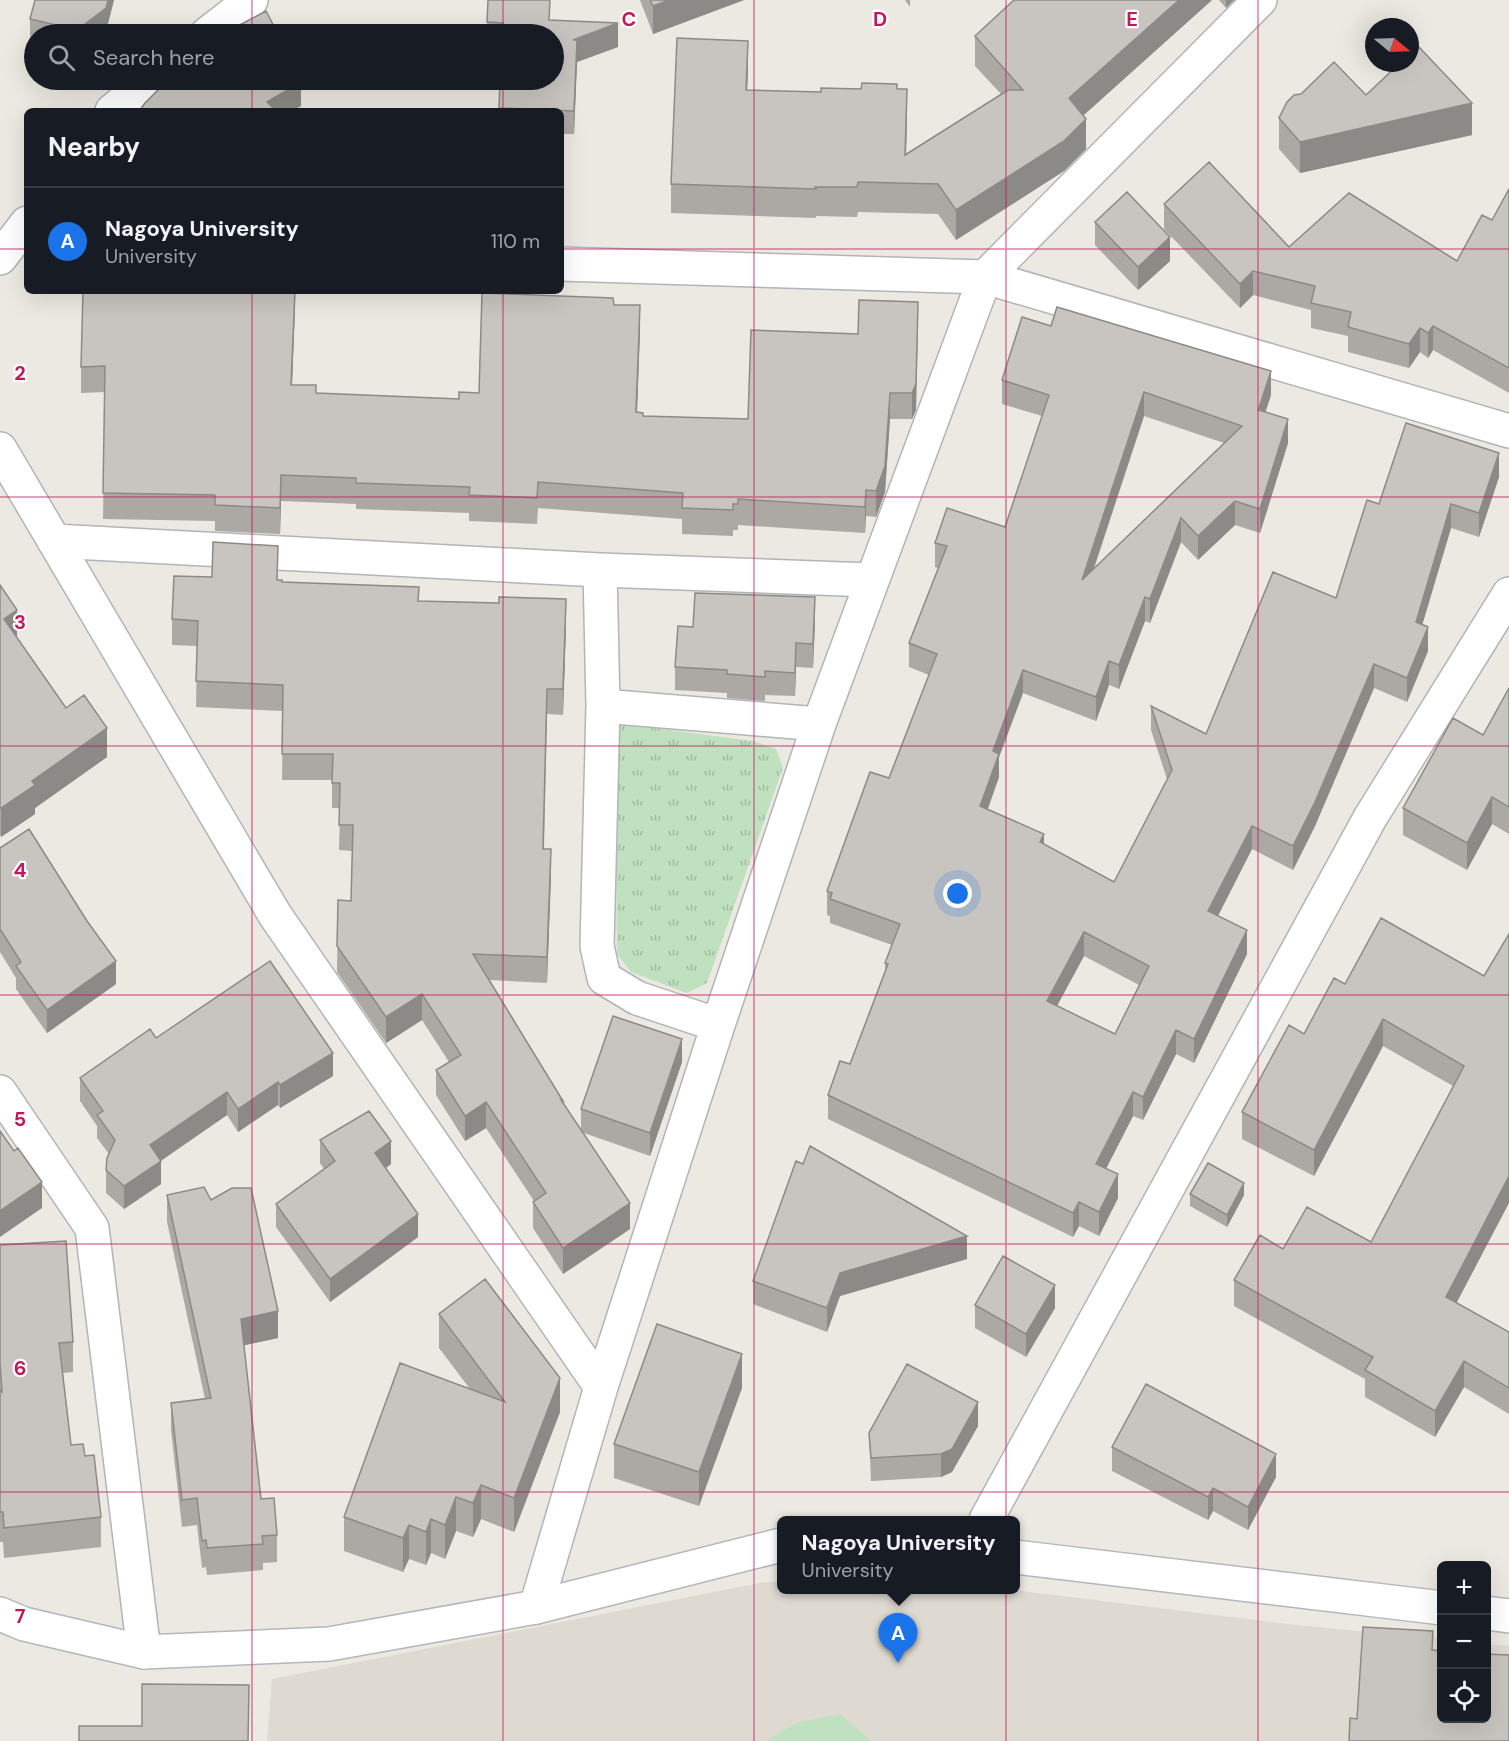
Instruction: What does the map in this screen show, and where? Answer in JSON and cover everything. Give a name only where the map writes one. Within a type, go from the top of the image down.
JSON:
[{"type":"street","points":[[220,24],[250,0]]},
{"type":"street","points":[[536,1607],[600,1387],[819,724],[985,277],[1260,0]]},
{"type":"street","points":[[116,108],[138,90]]},
{"type":"street","points":[[9,252],[24,228]]},
{"type":"street","points":[[564,264],[985,277],[1509,431]]},
{"type":"street","points":[[0,449],[275,915],[600,1387]]},
{"type":"street","points":[[54,541],[600,570],[871,580]]},
{"type":"street","points":[[600,570],[603,706],[597,946],[604,978],[637,998],[718,1025]]},
{"type":"street","points":[[989,1516],[1370,818],[1509,594]]},
{"type":"street","points":[[603,706],[819,724]]},
{"type":"street","points":[[0,1092],[92,1228],[144,1652]]},
{"type":"street","points":[[0,1614],[24,1624],[144,1652],[330,1644],[536,1607],[777,1546]]},
{"type":"street","points":[[1020,1558],[1437,1607]]},
{"type":"street","points":[[1491,1614],[1509,1616]]},
{"type":"shaded area","points":[[765,1582],[777,1582],[777,1594],[1020,1594],[1020,1591],[1296,1625],[1437,1639],[1437,1723],[1491,1723],[1491,1644],[1509,1646],[1509,1741],[267,1741],[272,1679]]},
{"type":"green space","points":[[615,723],[753,741],[776,749],[783,768],[707,983],[687,993],[631,972],[617,954]]},
{"type":"green space","points":[[840,1714],[871,1741],[766,1741],[795,1723]]},
{"type":"building","points":[[35,0],[108,0],[106,8],[85,24],[51,24],[30,19]]},
{"type":"building","points":[[488,0],[550,0],[549,20],[618,23],[573,40],[577,40],[574,111],[564,111],[564,108],[499,108],[500,90],[564,90],[564,24],[487,22]]},
{"type":"building","points":[[650,0],[669,0],[653,6]]},
{"type":"building","points":[[1014,0],[1179,0],[1069,98],[1086,119],[1064,141],[956,210],[938,184],[858,182],[857,187],[815,187],[816,189],[671,184],[677,38],[748,41],[746,90],[821,92],[821,88],[861,89],[862,83],[897,84],[897,89],[907,89],[905,155],[1008,90],[1023,90],[975,36]]},
{"type":"building","points":[[266,11],[273,24],[241,24]]},
{"type":"building","points":[[1419,47],[1472,103],[1300,142],[1279,118],[1287,102],[1294,95],[1301,94],[1334,62],[1366,95],[1390,72],[1419,72]]},
{"type":"building","points":[[158,90],[287,90],[267,102],[273,108],[141,108]]},
{"type":"building","points":[[1209,162],[1289,247],[1349,193],[1457,261],[1482,215],[1492,220],[1509,189],[1509,368],[1433,326],[1428,333],[1420,328],[1409,344],[1348,327],[1351,312],[1311,303],[1315,286],[1253,271],[1240,284],[1164,204]]},
{"type":"building","points":[[1127,192],[1170,237],[1138,267],[1095,222]]},
{"type":"building","points":[[83,294],[295,294],[291,385],[316,385],[316,393],[459,399],[459,392],[479,393],[482,294],[613,298],[614,305],[640,305],[636,412],[643,413],[643,416],[748,419],[751,330],[858,334],[859,300],[918,302],[916,384],[912,393],[890,393],[885,466],[876,491],[866,490],[865,507],[738,499],[738,504],[733,504],[733,510],[682,508],[683,493],[538,482],[537,498],[469,495],[470,487],[356,483],[356,478],[281,475],[280,508],[215,505],[215,495],[103,493],[105,366],[81,367]]},
{"type":"building","points":[[1057,307],[1271,371],[1258,411],[1288,419],[1260,509],[1235,501],[1198,536],[1181,518],[1150,599],[1145,597],[1119,665],[1109,661],[1096,697],[1023,670],[993,751],[999,754],[980,806],[1044,834],[1040,842],[1114,882],[1172,770],[1151,706],[1206,734],[1273,572],[1336,598],[1367,500],[1379,504],[1406,423],[1499,453],[1479,513],[1451,504],[1416,622],[1428,627],[1407,678],[1374,664],[1315,802],[1293,846],[1252,826],[1208,911],[1247,930],[1194,1039],[1176,1030],[1143,1097],[1133,1092],[1096,1164],[1118,1174],[1099,1212],[1079,1202],[1073,1213],[828,1095],[840,1061],[850,1064],[888,964],[885,963],[900,924],[830,899],[832,893],[827,891],[870,772],[889,778],[937,654],[909,643],[947,546],[935,543],[947,508],[1005,527],[1049,395],[1002,380],[1022,317],[1051,326]],"holes":[[[1144,392],[1242,426],[1082,580]],[[1084,932],[1149,966],[1115,1034],[1047,1001]]]},
{"type":"building","points":[[213,542],[278,546],[277,580],[282,580],[282,582],[419,587],[418,601],[499,603],[499,597],[566,599],[563,689],[547,689],[543,849],[551,849],[547,957],[473,954],[563,1101],[561,1100],[630,1203],[563,1248],[533,1202],[546,1193],[486,1102],[465,1116],[436,1070],[461,1055],[422,994],[386,1017],[337,946],[338,900],[351,901],[353,825],[339,825],[340,783],[332,783],[333,754],[282,754],[283,685],[196,681],[198,621],[172,619],[174,576],[212,577]]},
{"type":"building","points":[[0,585],[17,610],[4,619],[66,708],[84,695],[107,728],[32,781],[35,785],[1,808],[0,807]]},
{"type":"building","points":[[695,593],[815,597],[813,644],[796,643],[795,673],[765,671],[765,677],[727,674],[727,670],[675,667],[678,626],[693,627]]},
{"type":"building","points":[[1509,688],[1509,807],[1492,797],[1467,843],[1403,808],[1453,718],[1483,735]]},
{"type":"building","points":[[29,829],[87,921],[116,961],[47,1010],[16,966],[21,962],[0,929],[0,848]]},
{"type":"building","points":[[1381,918],[1484,976],[1509,934],[1509,1176],[1446,1297],[1509,1332],[1509,1388],[1464,1361],[1435,1411],[1365,1370],[1373,1357],[1234,1280],[1260,1235],[1283,1249],[1307,1207],[1371,1242],[1464,1066],[1383,1019],[1314,1150],[1242,1112],[1289,1025],[1304,1034],[1334,978],[1345,984]]},
{"type":"building","points":[[270,961],[333,1053],[280,1085],[278,1082],[238,1109],[227,1092],[150,1145],[161,1161],[124,1186],[106,1170],[107,1158],[115,1140],[97,1115],[103,1111],[80,1078],[150,1029],[156,1038]]},
{"type":"building","points":[[613,1016],[682,1039],[650,1133],[581,1109]]},
{"type":"building","points":[[369,1111],[391,1141],[375,1153],[418,1214],[330,1279],[276,1204],[335,1161],[320,1140]]},
{"type":"building","points":[[0,1131],[14,1151],[18,1148],[42,1182],[0,1211]]},
{"type":"building","points":[[810,1146],[967,1236],[840,1273],[827,1308],[753,1281],[796,1161],[803,1164]]},
{"type":"building","points":[[1208,1163],[1244,1183],[1227,1215],[1190,1194]]},
{"type":"building","points":[[204,1187],[211,1200],[232,1188],[251,1188],[278,1311],[241,1319],[261,1499],[274,1498],[277,1535],[262,1536],[263,1544],[207,1548],[206,1540],[202,1541],[197,1498],[182,1500],[171,1403],[211,1398],[167,1195]]},
{"type":"building","points":[[66,1241],[73,1342],[59,1343],[71,1445],[83,1444],[85,1456],[94,1455],[101,1517],[4,1528],[3,1512],[0,1512],[0,1390],[2,1392],[0,1245]]},
{"type":"building","points":[[1003,1256],[1055,1285],[1026,1334],[975,1305]]},
{"type":"building","points":[[485,1279],[560,1378],[514,1498],[481,1485],[473,1503],[456,1497],[445,1525],[431,1519],[426,1532],[409,1525],[403,1538],[344,1517],[400,1363],[505,1402],[439,1314]]},
{"type":"building","points":[[657,1324],[742,1354],[699,1472],[614,1444]]},
{"type":"building","points":[[907,1364],[978,1402],[952,1449],[941,1454],[871,1458],[869,1433]]},
{"type":"building","points":[[1146,1384],[1276,1454],[1248,1507],[1213,1488],[1208,1497],[1112,1447]]},
{"type":"building","points":[[1363,1627],[1433,1631],[1432,1650],[1437,1650],[1437,1723],[1491,1723],[1491,1654],[1509,1655],[1509,1741],[1349,1741],[1350,1718],[1357,1719]]},
{"type":"building","points":[[142,1684],[249,1685],[248,1741],[79,1741],[79,1726],[142,1726]]},
{"type":"place","name":"Nagoya University","points":[[898,1663]]}]
